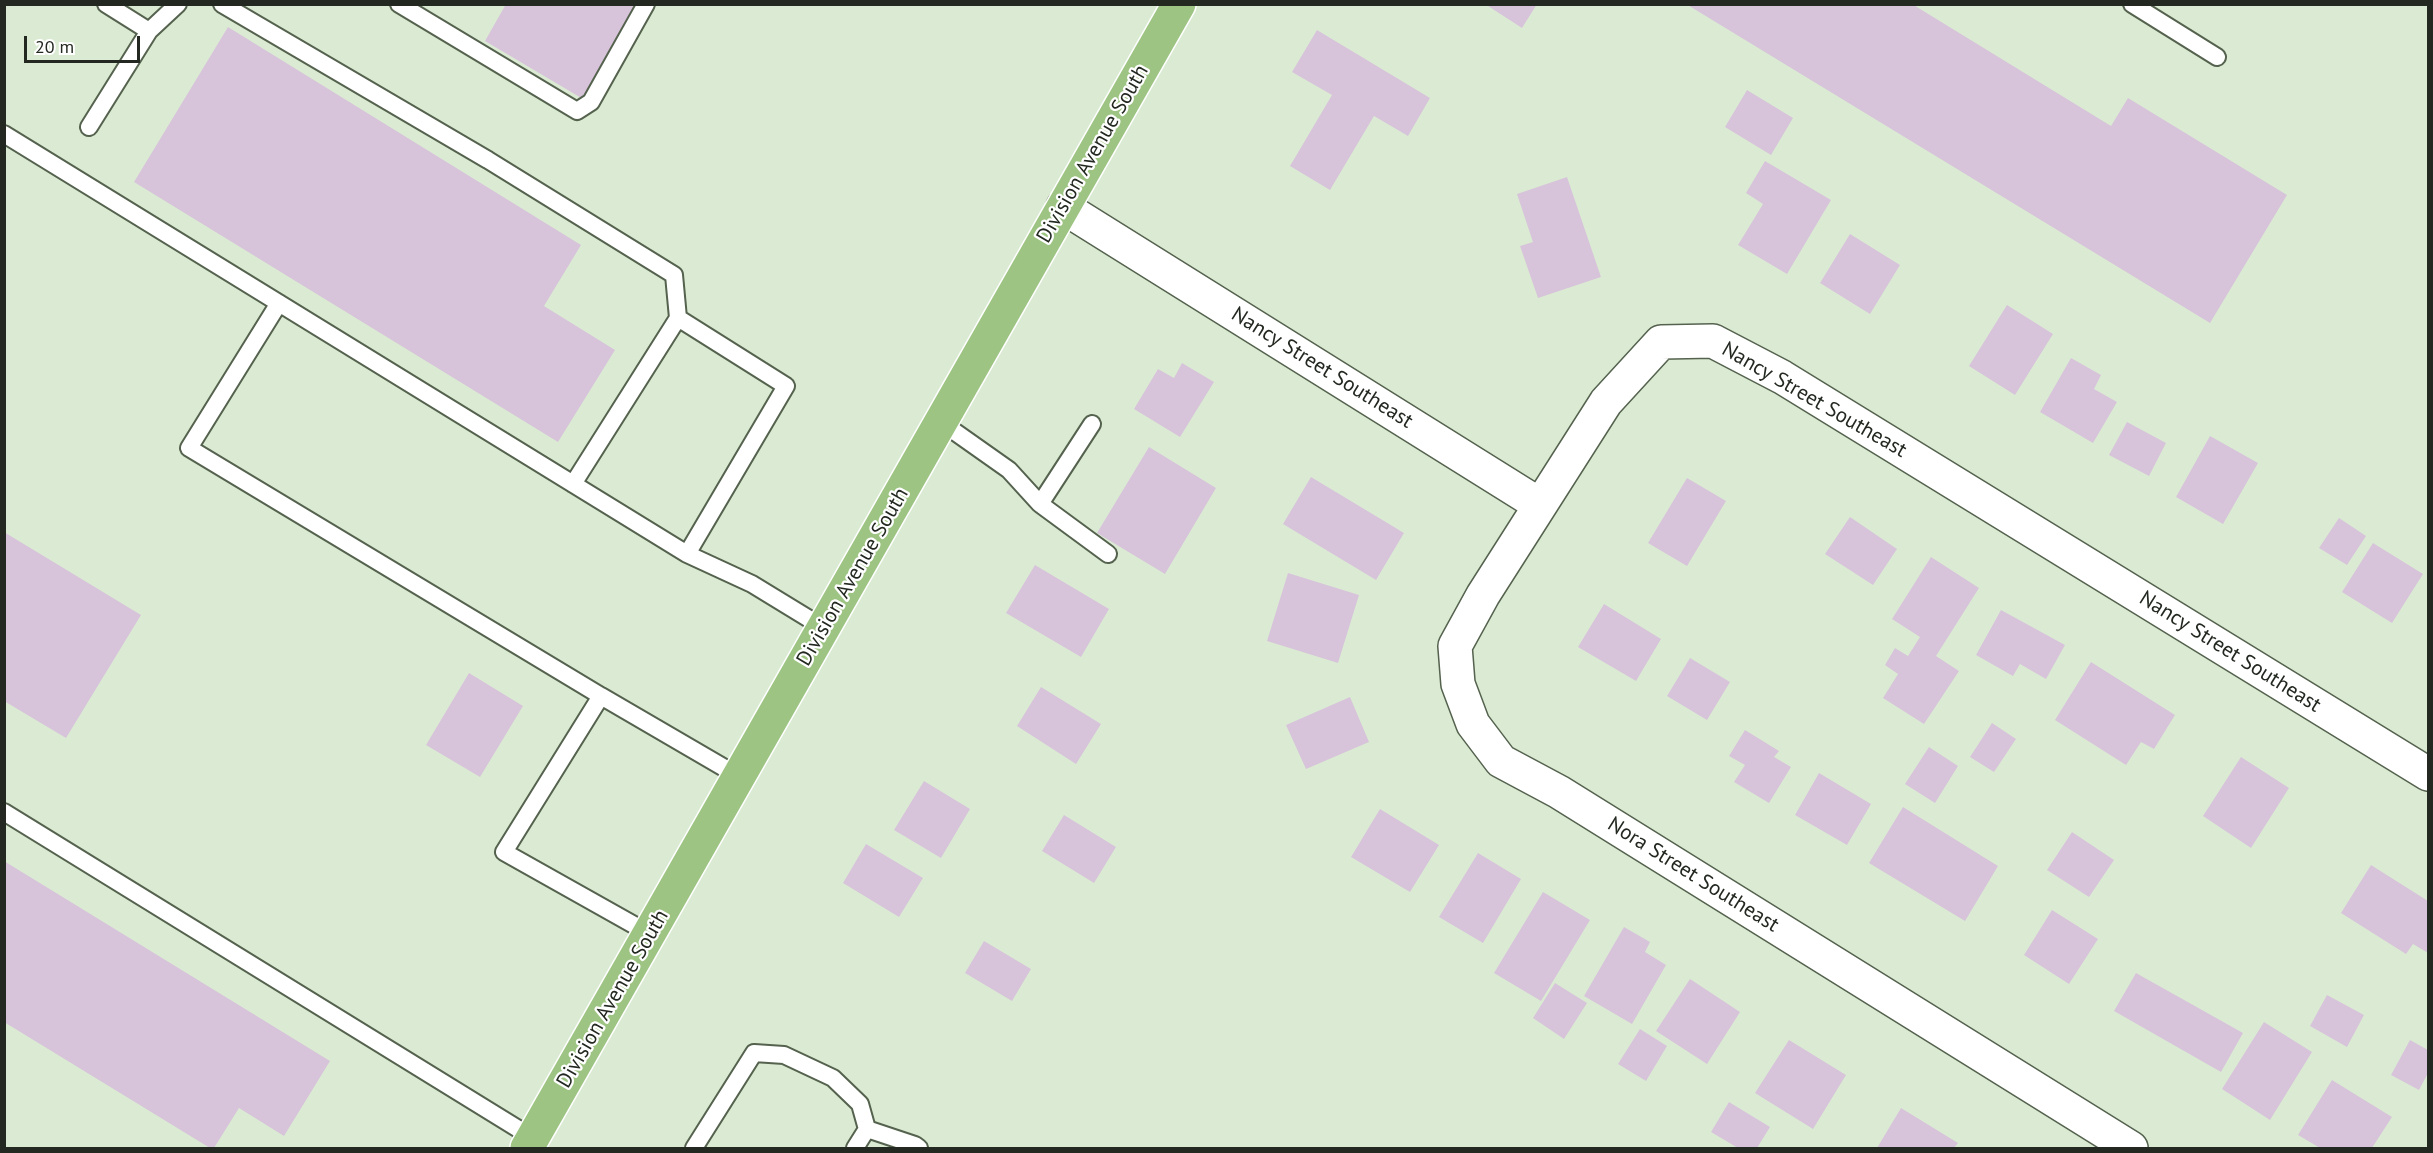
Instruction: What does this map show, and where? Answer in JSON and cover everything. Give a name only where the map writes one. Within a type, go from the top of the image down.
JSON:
[{"type":"main road","name":"Division Avenue South","points":[[530,1143],[1179,4]]},
{"type":"street","name":"Nancy Street Southeast","points":[[1063,207],[1540,505],[1606,402],[1661,342],[1713,340],[1782,377],[2428,774]]},
{"type":"street","name":"Nora Street Southeast","points":[[1540,505],[1483,595],[1455,646],[1458,684],[1473,724],[1501,760],[1569,798],[2131,1149]]},
{"type":"lane","points":[[106,4],[149,31]]},
{"type":"lane","points":[[89,127],[149,31],[178,4]]},
{"type":"lane","points":[[222,4],[488,160],[674,275],[678,318],[573,484]]},
{"type":"lane","points":[[399,4],[577,111],[591,102],[646,4]]},
{"type":"lane","points":[[2132,4],[2217,57]]},
{"type":"lane","points":[[4,134],[687,554],[752,584],[824,628]]},
{"type":"lane","points":[[279,303],[189,448],[740,777]]},
{"type":"lane","points":[[678,318],[786,386],[687,554]]},
{"type":"lane","points":[[941,422],[1009,470],[1040,504],[1108,554]]},
{"type":"lane","points":[[1040,504],[1092,424]]},
{"type":"lane","points":[[601,696],[504,852],[650,934]]},
{"type":"lane","points":[[4,812],[530,1143]]},
{"type":"lane","points":[[694,1149],[754,1053],[783,1056],[833,1078],[860,1104],[867,1129],[855,1149]]},
{"type":"lane","points":[[867,1129],[915,1145],[919,1149]]},
{"type":"building","points":[[506,4],[639,4],[583,99],[485,41]]},
{"type":"building","points":[[1485,4],[1537,4],[1522,28]]},
{"type":"building","points":[[1686,4],[1912,4],[2111,126],[2128,98],[2287,195],[2210,323]]},
{"type":"building","points":[[228,27],[581,245],[544,306],[615,350],[558,442],[134,182]]},
{"type":"building","points":[[1317,30],[1430,98],[1408,136],[1374,116],[1330,190],[1290,166],[1332,95],[1292,72]]},
{"type":"building","points":[[1747,90],[1793,118],[1771,155],[1725,127]]},
{"type":"building","points":[[1765,161],[1831,200],[1787,274],[1738,245],[1763,204],[1746,193]]},
{"type":"building","points":[[1567,177],[1601,277],[1538,298],[1520,246],[1533,242],[1517,194]]},
{"type":"building","points":[[1850,234],[1900,265],[1870,314],[1820,283]]},
{"type":"building","points":[[2007,305],[2053,334],[2015,395],[1969,366]]},
{"type":"building","points":[[2071,358],[2101,375],[2094,389],[2117,402],[2093,443],[2040,412]]},
{"type":"building","points":[[1182,363],[1214,382],[1180,437],[1134,409],[1158,369],[1174,378]]},
{"type":"building","points":[[2127,422],[2166,443],[2149,476],[2109,455]]},
{"type":"building","points":[[2210,436],[2258,463],[2223,524],[2176,497]]},
{"type":"building","points":[[1149,447],[1216,488],[1165,574],[1097,533]]},
{"type":"building","points":[[1311,477],[1404,533],[1376,580],[1283,524]]},
{"type":"building","points":[[1687,478],[1726,501],[1687,566],[1648,543]]},
{"type":"building","points":[[1850,517],[1897,549],[1873,585],[1825,554]]},
{"type":"building","points":[[2339,518],[2366,536],[2347,565],[2319,548]]},
{"type":"building","points":[[4,532],[141,615],[66,738],[4,701]]},
{"type":"building","points":[[2373,543],[2423,574],[2392,623],[2342,592]]},
{"type":"building","points":[[1931,557],[1979,588],[1936,656],[1959,671],[1924,724],[1883,698],[1898,674],[1885,665],[1895,648],[1908,656],[1920,637],[1892,619]]},
{"type":"building","points":[[1035,565],[1109,609],[1081,657],[1006,613]]},
{"type":"building","points":[[1288,573],[1359,595],[1338,663],[1267,641]]},
{"type":"building","points":[[1604,604],[1661,639],[1636,681],[1578,647]]},
{"type":"building","points":[[2001,610],[2065,645],[2046,679],[2020,664],[2013,676],[1976,655]]},
{"type":"building","points":[[1690,658],[1730,682],[1707,720],[1667,696]]},
{"type":"building","points":[[2091,662],[2175,715],[2154,749],[2141,742],[2126,765],[2055,720]]},
{"type":"building","points":[[469,673],[523,706],[480,777],[426,745]]},
{"type":"building","points":[[1041,687],[1101,724],[1076,764],[1017,726]]},
{"type":"building","points":[[1350,697],[1369,742],[1306,769],[1286,725]]},
{"type":"building","points":[[1992,723],[2016,739],[1994,772],[1970,757]]},
{"type":"building","points":[[1745,730],[1779,751],[1774,757],[1791,767],[1769,803],[1734,782],[1745,765],[1729,756]]},
{"type":"building","points":[[1929,747],[1958,766],[1935,803],[1905,784]]},
{"type":"building","points":[[2241,757],[2289,788],[2251,848],[2203,816]]},
{"type":"building","points":[[1819,773],[1871,804],[1847,845],[1795,815]]},
{"type":"building","points":[[924,781],[970,809],[941,858],[894,830]]},
{"type":"building","points":[[1903,807],[1998,866],[1965,921],[1869,863]]},
{"type":"building","points":[[1380,809],[1439,845],[1410,892],[1351,857]]},
{"type":"building","points":[[1064,815],[1116,847],[1094,883],[1042,851]]},
{"type":"building","points":[[2072,832],[2114,860],[2089,897],[2047,870]]},
{"type":"building","points":[[866,844],[923,878],[899,917],[843,883]]},
{"type":"building","points":[[1478,853],[1521,879],[1483,943],[1439,917]]},
{"type":"building","points":[[4,861],[330,1061],[284,1136],[239,1108],[214,1148],[210,1148],[4,1022]]},
{"type":"building","points":[[2371,865],[2428,901],[2428,953],[2413,944],[2406,954],[2341,913]]},
{"type":"building","points":[[1543,892],[1590,920],[1541,1001],[1494,973]]},
{"type":"building","points":[[2052,910],[2098,939],[2069,984],[2024,955]]},
{"type":"building","points":[[1624,927],[1650,942],[1645,952],[1666,965],[1632,1024],[1584,996]]},
{"type":"building","points":[[984,941],[1031,969],[1012,1001],[965,973]]},
{"type":"building","points":[[2136,973],[2243,1033],[2221,1072],[2114,1011]]},
{"type":"building","points":[[1690,979],[1740,1012],[1707,1064],[1656,1031]]},
{"type":"building","points":[[1555,983],[1587,1003],[1564,1039],[1533,1018]]},
{"type":"building","points":[[2327,995],[2364,1015],[2347,1047],[2310,1026]]},
{"type":"building","points":[[2264,1022],[2312,1052],[2270,1120],[2222,1089]]},
{"type":"building","points":[[1640,1029],[1667,1046],[1646,1081],[1618,1064]]},
{"type":"building","points":[[1789,1040],[1846,1075],[1813,1129],[1755,1093]]},
{"type":"building","points":[[2410,1040],[2428,1050],[2428,1073],[2419,1090],[2391,1075]]},
{"type":"building","points":[[2332,1080],[2392,1117],[2372,1148],[2320,1148],[2298,1135]]},
{"type":"building","points":[[1729,1102],[1770,1127],[1757,1148],[1738,1148],[1711,1132]]},
{"type":"building","points":[[1901,1108],[1958,1143],[1954,1148],[1877,1148]]}]
